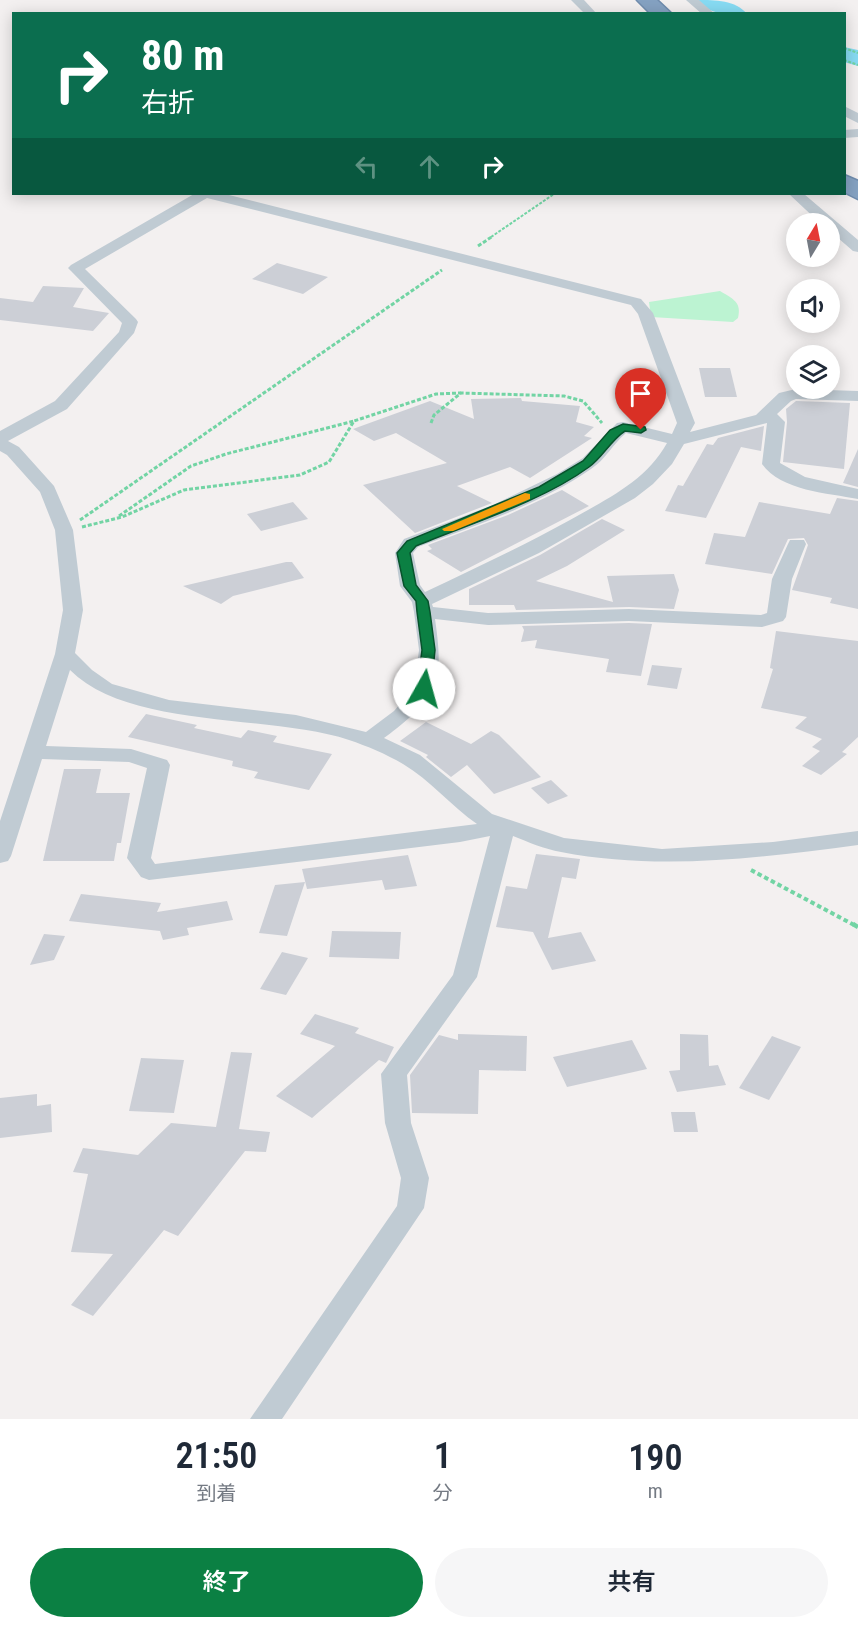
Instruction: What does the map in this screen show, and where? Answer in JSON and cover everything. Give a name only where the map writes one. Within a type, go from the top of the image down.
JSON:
[{"type":"highway","points":[[639,7],[656,12]]},
{"type":"highway","points":[[846,161],[858,170]]},
{"type":"highway","points":[[846,183],[858,192]]},
{"type":"street","points":[[577,0],[590,12]]},
{"type":"street","points":[[692,0],[707,12]]},
{"type":"street","points":[[0,856],[65,654],[73,610],[64,531],[48,490],[0,441],[61,405],[126,333],[130,322],[76,268],[201,195]]},
{"type":"street","points":[[214,195],[459,259],[636,302],[645,312],[686,423],[666,460],[629,494],[532,549],[423,606]]},
{"type":"street","points":[[797,195],[858,248]]},
{"type":"street","points":[[369,740],[401,715],[424,689],[429,650],[423,606],[410,586],[404,553],[411,543],[544,489],[587,464],[612,435],[623,427],[677,440],[762,419],[785,397],[796,394],[858,396]]},
{"type":"street","points":[[766,414],[776,422],[771,464],[776,471],[795,480],[858,494]]},
{"type":"street","points":[[423,606],[488,619],[629,615],[762,621],[776,617],[782,579],[797,544]]},
{"type":"street","points":[[65,654],[85,674],[105,688],[167,706],[296,721],[369,740],[412,760],[484,819],[561,845],[663,856],[718,853],[858,838]]},
{"type":"street","points":[[33,752],[131,756],[159,765],[139,858],[149,872],[460,835],[504,826]]},
{"type":"street","points":[[265,1419],[410,1208],[415,1178],[398,1123],[394,1074],[465,977],[504,826]]},
{"type":"path","points":[[64,531],[553,195]]},
{"type":"path","points":[[431,423],[434,415],[461,393]]},
{"type":"path","points":[[116,518],[191,466],[226,454],[354,421],[436,394],[564,396],[583,401],[612,435]]},
{"type":"path","points":[[64,531],[116,518],[184,490],[300,475],[329,462],[354,421]]},
{"type":"path","points":[[718,853],[858,927]]},
{"type":"green space","points":[[720,291],[732,299],[739,308],[738,318],[733,322],[651,317],[649,302]]},
{"type":"building","points":[[277,263],[328,277],[303,294],[252,279]]},
{"type":"building","points":[[43,286],[84,288],[73,307],[109,313],[93,331],[0,320],[0,298],[33,302]]},
{"type":"building","points":[[699,368],[730,368],[737,397],[705,397]]},
{"type":"building","points":[[521,398],[522,401],[580,406],[576,422],[594,427],[584,436],[592,438],[530,478],[510,467],[457,486],[492,503],[415,533],[363,485],[447,463],[396,433],[374,441],[353,429],[430,401],[474,419],[471,399]]},
{"type":"building","points":[[796,401],[850,403],[844,469],[783,462],[786,409]]},
{"type":"building","points":[[764,426],[761,451],[741,447],[706,518],[665,511],[678,485],[683,486],[707,444],[713,445],[718,438]]},
{"type":"building","points":[[858,449],[858,487],[843,483]]},
{"type":"building","points":[[562,490],[589,506],[461,572],[427,551],[432,549],[428,545],[508,515]]},
{"type":"building","points":[[837,498],[858,501],[858,609],[830,603],[832,598],[792,590],[808,545],[804,538],[788,539],[772,574],[705,564],[714,533],[745,537],[759,502],[830,514]]},
{"type":"building","points":[[293,502],[308,519],[261,531],[247,514]]},
{"type":"building","points":[[602,519],[625,530],[567,566],[536,581],[613,602],[607,576],[674,574],[679,590],[674,609],[629,607],[516,610],[514,605],[469,605],[469,589],[540,555]]},
{"type":"building","points":[[292,562],[304,578],[233,596],[221,604],[183,586]]},
{"type":"building","points":[[652,624],[641,676],[606,672],[609,659],[535,648],[537,640],[521,642],[524,630],[522,626]]},
{"type":"building","points":[[776,631],[858,641],[858,737],[842,752],[847,754],[821,775],[802,766],[820,751],[812,747],[822,739],[795,728],[807,717],[761,708],[773,669],[770,668]]},
{"type":"building","points":[[652,665],[682,668],[677,689],[647,685]]},
{"type":"building","points":[[146,714],[197,725],[194,728],[241,738],[248,730],[277,736],[273,742],[332,754],[309,790],[254,778],[258,772],[232,766],[233,761],[128,737]]},
{"type":"building","points":[[426,722],[471,744],[491,731],[499,735],[541,777],[494,794],[467,765],[451,777],[426,757],[428,755],[400,741]]},
{"type":"building","points":[[64,769],[101,769],[96,793],[130,793],[121,843],[117,843],[114,861],[43,861]]},
{"type":"building","points":[[551,780],[568,796],[548,804],[531,788]]},
{"type":"building","points":[[536,854],[580,859],[576,879],[562,877],[548,938],[581,932],[596,961],[552,970],[533,932],[496,927],[506,886],[527,889]]},
{"type":"building","points":[[408,855],[417,886],[385,890],[382,880],[307,889],[302,869]]},
{"type":"building","points":[[305,882],[287,936],[259,933],[275,885]]},
{"type":"building","points":[[81,894],[161,903],[157,912],[227,901],[233,920],[187,928],[189,935],[163,940],[160,931],[69,921]]},
{"type":"building","points":[[332,931],[401,932],[399,959],[329,957]]},
{"type":"building","points":[[44,934],[65,936],[54,960],[30,965]]},
{"type":"building","points":[[282,952],[308,958],[286,995],[260,989]]},
{"type":"building","points":[[315,1014],[359,1028],[355,1033],[394,1047],[386,1063],[379,1060],[312,1118],[276,1096],[335,1046],[300,1034]]},
{"type":"building","points":[[458,1034],[527,1036],[526,1071],[479,1070],[478,1114],[412,1113],[410,1075],[439,1035],[458,1040]]},
{"type":"building","points":[[680,1034],[708,1035],[709,1066],[718,1065],[726,1085],[677,1092],[669,1071],[680,1070]]},
{"type":"building","points":[[772,1036],[801,1047],[769,1100],[739,1088]]},
{"type":"building","points":[[632,1040],[647,1069],[567,1087],[553,1057]]},
{"type":"building","points":[[231,1052],[252,1053],[239,1129],[270,1132],[266,1152],[245,1151],[178,1236],[164,1230],[93,1316],[71,1305],[113,1254],[71,1252],[88,1174],[73,1172],[83,1148],[138,1155],[171,1123],[216,1127]]},
{"type":"building","points":[[141,1058],[184,1060],[174,1113],[129,1111]]},
{"type":"building","points":[[37,1094],[37,1106],[51,1104],[52,1132],[0,1138],[0,1098]]},
{"type":"building","points":[[671,1112],[695,1112],[698,1132],[674,1132]]},
{"type":"waterway","points":[[710,0],[731,12]]},
{"type":"waterway","points":[[846,55],[858,58]]},
{"type":"slow traffic","points":[[448,529],[525,497]]},
{"type":"route","points":[[424,689],[429,650],[422,601],[410,586],[404,553],[411,543],[544,489],[587,464],[614,433],[623,427],[641,430]]}]
